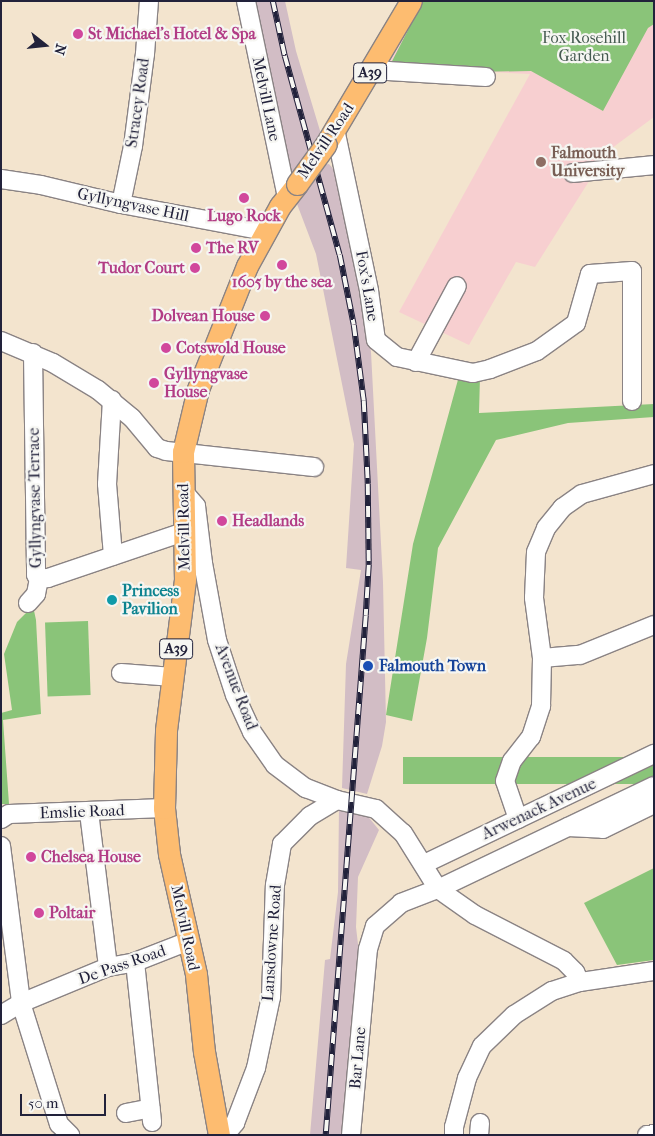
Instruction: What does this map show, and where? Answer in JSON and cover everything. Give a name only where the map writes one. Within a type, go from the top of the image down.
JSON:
[{"type":"main road","name":"Melvill Road","points":[[219,1135],[189,942],[169,854],[164,808],[166,730],[186,580],[183,452],[198,389],[247,266],[265,231],[331,136],[411,1]]},
{"type":"street","name":"Stracey Road","points":[[120,204],[133,146],[145,54],[149,1]]},
{"type":"street","name":"Melvill Lane","points":[[246,1],[292,190]]},
{"type":"street","points":[[373,68],[388,71],[486,77]]},
{"type":"street","name":"Fox's Lane","points":[[331,136],[369,292],[376,340],[397,358],[473,373],[490,369],[537,351],[576,323],[590,274],[632,271],[632,401]]},
{"type":"street","points":[[573,173],[654,165]]},
{"type":"street","name":"Gyllyngvase Hill","points":[[1,179],[40,185],[120,204],[265,231]]},
{"type":"street","points":[[416,362],[457,286]]},
{"type":"street","points":[[1,340],[33,353],[112,400],[132,418],[157,448],[314,467]]},
{"type":"street","name":"Gyllyngvase Terrace","points":[[33,353],[35,570],[40,579],[48,578],[184,532]]},
{"type":"street","points":[[112,400],[107,484],[114,556]]},
{"type":"street","points":[[518,819],[505,781],[512,761],[531,737],[541,706],[542,658],[534,598],[536,552],[546,528],[562,508],[582,494],[654,474]]},
{"type":"street","name":"Avenue Road","points":[[183,491],[196,506],[203,563],[217,640],[235,695],[252,732],[275,765],[306,788],[336,800],[376,809],[403,833],[438,889],[475,915],[564,960],[575,972],[580,982]]},
{"type":"street","points":[[28,603],[36,594],[40,579]]},
{"type":"street","points":[[542,658],[580,655],[654,625]]},
{"type":"street","points":[[121,673],[173,678]]},
{"type":"street","name":"Arwenack Avenue","points":[[424,864],[654,754]]},
{"type":"street","name":"Arwenack Avenue","points":[[365,980],[368,949],[376,926],[401,903],[438,889],[654,786]]},
{"type":"street","name":"Lansdowne Road","points":[[225,1135],[237,1116],[256,1068],[271,997],[275,885],[282,844],[310,816],[336,800]]},
{"type":"street","points":[[568,827],[603,829],[654,804]]},
{"type":"street","name":"Emslie Road","points":[[1,819],[9,814],[164,808]]},
{"type":"street","points":[[89,812],[108,967]]},
{"type":"street","points":[[1,846],[21,1003],[59,1124],[70,1135]]},
{"type":"street","name":"De Pass Road","points":[[1,1015],[21,1003],[108,967],[135,962],[189,942]]},
{"type":"street","points":[[126,1112],[151,1115],[135,962]]},
{"type":"street","points":[[454,1135],[454,1127],[467,1078],[482,1046],[514,1015],[552,991],[580,982],[654,971]]},
{"type":"street","name":"Bar Lane","points":[[351,1135],[365,980]]},
{"type":"street","points":[[647,1135],[654,1134]]},
{"type":"shaded area","points":[[253,1],[285,1],[296,51],[321,134],[323,165],[329,164],[335,171],[360,277],[371,352],[383,582],[386,722],[382,746],[367,794],[342,788],[346,664],[361,570],[346,568],[354,444],[316,254],[297,204],[308,185],[289,178]]},
{"type":"shaded area","name":"Falmouth University","points":[[421,1],[654,1],[654,117],[608,151],[535,267],[516,262],[469,345],[399,312],[530,74],[384,67]]},
{"type":"shaded area","points":[[339,807],[366,814],[379,830],[358,877],[356,927],[361,970],[348,1135],[310,1135],[325,960],[330,959],[338,892]]},
{"type":"green space","name":"Fox Rosehill Garden","points":[[423,1],[654,1],[654,24],[648,28],[603,111],[531,71],[473,72],[389,67]]},
{"type":"green space","points":[[459,376],[480,377],[479,413],[654,404],[654,417],[568,423],[496,440],[438,548],[427,638],[412,721],[386,715],[413,544]]},
{"type":"green space","points":[[33,606],[36,620],[41,714],[3,720],[9,804],[1,804],[1,713],[12,710],[4,654],[17,622]]},
{"type":"green space","points":[[88,621],[91,695],[48,696],[45,623]]},
{"type":"green space","points":[[403,757],[654,757],[654,784],[403,784]]},
{"type":"green space","points":[[654,868],[654,960],[617,965],[584,903]]},
{"type":"railway","points":[[273,1],[285,56],[340,255],[354,325],[364,401],[368,484],[369,565],[366,616],[326,1135]]},
{"type":"place","name":"St Michael's Hotel & Spa","points":[[78,34]]},
{"type":"place","name":"Falmouth University","points":[[541,162]]},
{"type":"place","name":"Lugo Rock","points":[[244,198]]},
{"type":"place","name":"The RV","points":[[196,248]]},
{"type":"place","name":"1605 by the sea","points":[[282,265]]},
{"type":"place","name":"Tudor Court","points":[[195,268]]},
{"type":"place","name":"Dolvean House","points":[[265,316]]},
{"type":"place","name":"Cotswold House","points":[[166,348]]},
{"type":"place","name":"Gyllyngvase House","points":[[154,383]]},
{"type":"place","name":"Headlands","points":[[222,521]]},
{"type":"place","name":"Princess Pavilion","points":[[112,600]]},
{"type":"place","name":"Falmouth Town","points":[[368,666]]},
{"type":"place","name":"Chelsea House","points":[[31,857]]},
{"type":"place","name":"Poltair","points":[[39,913]]}]
